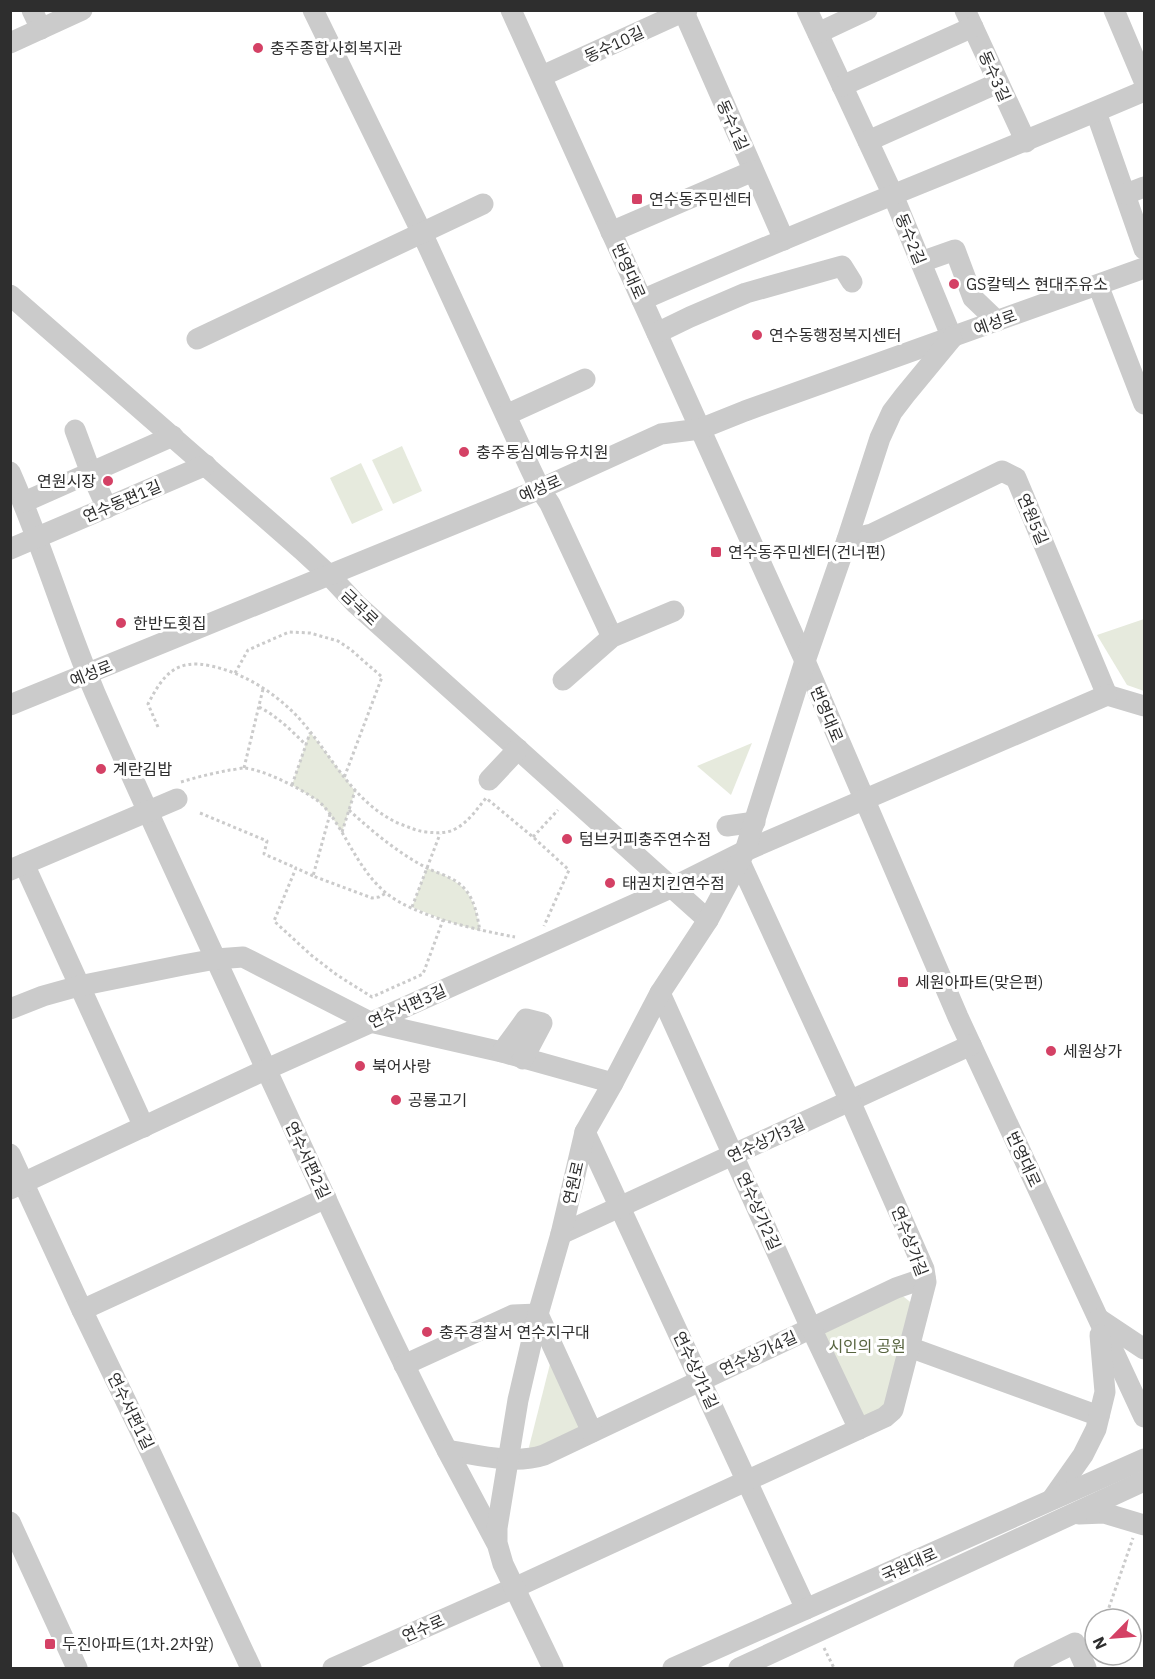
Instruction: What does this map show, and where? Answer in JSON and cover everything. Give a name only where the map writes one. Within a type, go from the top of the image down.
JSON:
[{"type":"street","points":[[10,43],[36,20],[82,10]]},
{"type":"street","points":[[313,10],[422,233],[540,489],[550,504],[612,637]]},
{"type":"street","name":"번영대로","points":[[511,10],[805,661],[971,1045],[1144,1417]]},
{"type":"street","name":"동수2길","points":[[807,10],[893,195],[952,338]]},
{"type":"street","points":[[818,33],[867,10]]},
{"type":"street","points":[[1114,10],[1144,81]]},
{"type":"street","name":"동수10길","points":[[542,76],[684,11]]},
{"type":"street","name":"동수1길","points":[[684,11],[784,240]]},
{"type":"street","points":[[842,86],[969,19]]},
{"type":"street","name":"동수3길","points":[[969,19],[1026,142]]},
{"type":"street","points":[[868,141],[998,82]]},
{"type":"street","points":[[642,300],[1144,91]]},
{"type":"street","points":[[1096,112],[1135,191],[1144,249]]},
{"type":"street","points":[[612,232],[753,171]]},
{"type":"street","points":[[197,339],[483,204]]},
{"type":"street","points":[[921,262],[955,250],[973,297],[997,321]]},
{"type":"street","points":[[657,333],[746,293],[842,266],[852,282]]},
{"type":"street","name":"예성로","points":[[10,705],[540,489],[661,434],[700,429],[1144,268]]},
{"type":"street","points":[[1098,285],[1144,404]]},
{"type":"street","name":"금곡로","points":[[13,300],[206,465],[329,575],[356,604],[708,920]]},
{"type":"street","points":[[805,661],[880,438],[892,412],[952,338]]},
{"type":"street","points":[[506,415],[585,379]]},
{"type":"street","points":[[75,430],[107,508]]},
{"type":"street","points":[[24,502],[173,436]]},
{"type":"street","name":"연수동편1길","points":[[10,549],[206,465]]},
{"type":"street","name":"연원5길","points":[[847,540],[872,534],[1002,471],[1016,478],[1107,695]]},
{"type":"street","points":[[10,472],[38,538],[88,674]]},
{"type":"street","points":[[562,680],[612,637],[674,611]]},
{"type":"street","name":"연원로","points":[[553,1668],[503,1564],[497,1543],[497,1528],[518,1400],[538,1314],[561,1234],[585,1132],[660,993],[708,920],[742,857],[805,661]]},
{"type":"street","name":"연수서편2길","points":[[88,674],[148,812],[404,1365],[497,1543]]},
{"type":"street","points":[[742,857],[824,816],[865,801],[1107,695],[1144,706]]},
{"type":"street","points":[[489,780],[518,749]]},
{"type":"street","points":[[144,1127],[79,986],[17,867],[148,812],[177,792]]},
{"type":"street","points":[[727,826],[755,822]]},
{"type":"street","name":"연수서편3길","points":[[17,1186],[370,1022],[742,857]]},
{"type":"street","name":"연수상가길","points":[[514,1588],[885,1417],[893,1410],[926,1282],[924,1269],[742,857]]},
{"type":"street","points":[[10,1009],[43,996],[79,986],[216,959],[243,957],[370,1022],[502,1052],[613,1083]]},
{"type":"street","name":"연수상가2길","points":[[660,993],[859,1429]]},
{"type":"street","points":[[502,1052],[526,1018],[542,1023],[523,1059]]},
{"type":"street","name":"연수상가3길","points":[[561,1234],[971,1045]]},
{"type":"street","name":"연수상가1길","points":[[585,1132],[806,1609]]},
{"type":"street","name":"연수서편1길","points":[[10,1154],[17,1186],[82,1310],[251,1668]]},
{"type":"street","points":[[82,1310],[326,1198]]},
{"type":"street","name":"연수상가4길","points":[[509,1459],[534,1458],[544,1455],[896,1288],[925,1278]]},
{"type":"street","points":[[404,1365],[513,1315],[538,1314],[592,1432]]},
{"type":"street","points":[[1099,1319],[1144,1348]]},
{"type":"street","points":[[1052,1500],[1083,1455],[1096,1429],[1105,1392],[1099,1319]]},
{"type":"street","points":[[909,1347],[1099,1416]]},
{"type":"street","points":[[447,1450],[509,1459]]},
{"type":"street","name":"국원대로","points":[[673,1668],[1144,1459]]},
{"type":"street","name":"국원대로","points":[[739,1668],[1144,1481]]},
{"type":"street","points":[[1073,1514],[1104,1512],[1141,1524]]},
{"type":"street","points":[[13,1534],[77,1668]]},
{"type":"street","name":"연수로","points":[[333,1668],[514,1588]]},
{"type":"street","points":[[1024,1668],[1075,1643],[1086,1668]]},
{"type":"path","points":[[235,673],[248,650],[289,632],[310,633],[338,641],[382,677],[344,778]]},
{"type":"path","points":[[159,727],[148,704],[164,677],[185,664],[198,663],[235,673],[273,695],[316,738],[355,791],[376,810],[396,822],[417,831],[441,833],[455,829],[466,821],[486,798],[569,870],[542,931]]},
{"type":"path","points":[[244,768],[263,690]]},
{"type":"path","points":[[259,707],[285,725],[306,745]]},
{"type":"path","points":[[292,785],[310,732]]},
{"type":"path","points":[[177,792],[209,774],[244,768],[269,775],[317,800],[330,814],[361,866],[386,893],[444,920],[480,931],[524,939]]},
{"type":"path","points":[[342,832],[355,791]]},
{"type":"path","points":[[532,837],[560,809]]},
{"type":"path","points":[[349,810],[391,846],[462,886],[472,899],[480,931]]},
{"type":"path","points":[[200,813],[267,841],[264,854],[313,876],[372,898],[386,893]]},
{"type":"path","points":[[313,876],[330,814]]},
{"type":"path","points":[[412,907],[441,833]]},
{"type":"path","points":[[296,868],[274,921],[311,955],[372,997],[423,974],[444,920]]},
{"type":"path","points":[[1110,1607],[1141,1524]]},
{"type":"path","points":[[817,1633],[834,1668]]},
{"type":"green space","points":[[402,446],[422,491],[393,504],[372,460]]},
{"type":"green space","points":[[361,463],[383,510],[352,524],[330,478]]},
{"type":"green space","points":[[1144,619],[1144,691],[1127,685],[1097,635]]},
{"type":"green space","points":[[310,732],[355,791],[342,832],[317,800],[292,785]]},
{"type":"green space","points":[[752,743],[731,795],[697,766]]},
{"type":"green space","points":[[427,868],[450,878],[465,890],[474,906],[480,931],[412,907]]},
{"type":"green space","name":"시인의 공원","points":[[899,1293],[914,1305],[889,1407],[861,1421],[819,1328]]},
{"type":"green space","points":[[550,1364],[581,1423],[576,1431],[532,1452],[529,1447]]},
{"type":"place","name":"충주종합사회복지관","points":[[258,48]]},
{"type":"place","name":"연수동주민센터","points":[[637,199]]},
{"type":"place","name":"GS칼텍스 현대주유소","points":[[954,284]]},
{"type":"place","name":"연수동행정복지센터","points":[[757,335]]},
{"type":"place","name":"충주동심예능유치원","points":[[464,452]]},
{"type":"place","name":"연원시장","points":[[108,481]]},
{"type":"place","name":"연수동주민센터(건너편)","points":[[716,552]]},
{"type":"place","name":"한반도횟집","points":[[121,623]]},
{"type":"place","name":"계란김밥","points":[[101,769]]},
{"type":"place","name":"텀브커피충주연수점","points":[[567,839]]},
{"type":"place","name":"태권치킨연수점","points":[[610,883]]},
{"type":"place","name":"세원아파트(맞은편)","points":[[903,982]]},
{"type":"place","name":"세원상가","points":[[1051,1051]]},
{"type":"place","name":"북어사랑","points":[[360,1066]]},
{"type":"place","name":"공룡고기","points":[[396,1100]]},
{"type":"place","name":"충주경찰서 연수지구대","points":[[427,1332]]},
{"type":"place","name":"두진아파트(1차.2차앞)","points":[[50,1644]]}]
